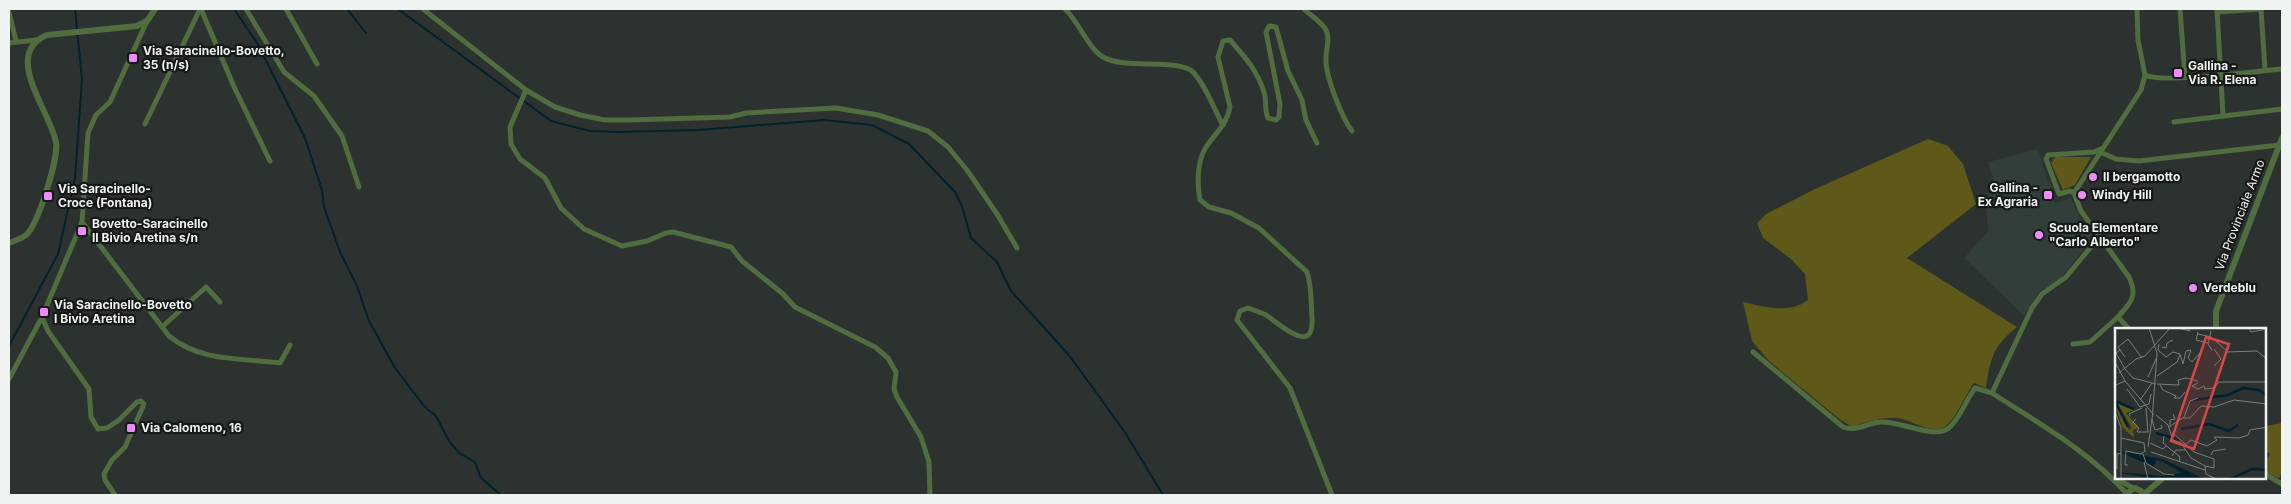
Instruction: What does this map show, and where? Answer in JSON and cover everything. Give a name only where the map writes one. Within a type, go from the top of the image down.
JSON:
[{"type":"street","points":[[9,379],[42,317],[82,222],[88,133],[96,115],[110,102],[154,9]]},
{"type":"street","points":[[145,124],[201,9]]},
{"type":"street","points":[[201,9],[235,89],[270,161]]},
{"type":"street","points":[[286,9],[318,64]]},
{"type":"street","points":[[423,9],[526,90],[555,107],[605,120],[730,117],[746,113],[836,108],[856,110],[906,123],[928,131],[948,147],[997,214],[1017,248]]},
{"type":"street","points":[[1065,9],[1102,56],[1134,64],[1182,67],[1192,71],[1203,85],[1223,125]]},
{"type":"street","points":[[1304,9],[1325,29],[1328,37],[1326,62],[1328,74],[1342,114],[1352,131]]},
{"type":"street","points":[[2074,193],[2141,90],[2145,76],[2138,40],[2137,9]]},
{"type":"street","points":[[2180,9],[2185,77]]},
{"type":"street","points":[[2223,116],[2217,10],[2261,9],[2265,70]]},
{"type":"street","points":[[248,10],[284,72],[314,96],[342,136],[359,187]]},
{"type":"street","points":[[9,12],[16,41]]},
{"type":"street","points":[[9,43],[36,40],[47,35],[65,32],[137,26],[147,21]]},
{"type":"street","points":[[1317,143],[1304,112],[1302,100],[1288,72],[1279,32],[1272,25],[1267,28],[1266,32],[1280,104],[1279,117],[1276,120],[1268,118],[1264,92],[1256,71],[1230,40],[1226,40],[1221,44],[1218,58],[1230,107],[1223,125],[1202,156],[1198,186],[1200,200],[1208,207],[1231,213],[1259,228],[1307,272],[1310,280],[1312,324],[1307,335],[1303,337],[1295,336],[1267,316],[1248,308],[1240,311],[1237,320],[1290,388],[1332,495]]},
{"type":"street","points":[[9,244],[26,235],[34,224],[55,159],[56,143],[26,65],[28,50],[36,40]]},
{"type":"street","points":[[2145,76],[2152,78],[2185,77],[2282,69]]},
{"type":"street","points":[[526,90],[510,127],[511,144],[520,159],[545,178],[561,208],[584,229],[622,246],[647,241],[673,232],[731,248],[742,261],[782,293],[795,307],[875,347],[888,358],[896,372],[894,388],[897,397],[921,437],[929,462],[930,495]]},
{"type":"street","points":[[2174,122],[2282,109]]},
{"type":"street","name":"Via Provinciale Armo","points":[[2216,328],[2216,311],[2282,138]]},
{"type":"street","points":[[2074,193],[2070,191],[2059,194],[2056,191],[2046,159],[2048,155],[2102,150],[2116,159],[2138,161],[2279,145]]},
{"type":"street","points":[[2074,193],[2081,211],[2129,277],[2134,288],[2132,300],[2118,317],[2090,342],[2074,344]]},
{"type":"street","points":[[82,222],[162,327],[177,343],[187,348],[226,358],[280,363],[290,346]]},
{"type":"street","points":[[1992,393],[2032,308],[2042,294],[2066,277],[2095,242],[2098,233]]},
{"type":"street","points":[[162,327],[186,303],[206,287],[220,302]]},
{"type":"street","points":[[42,317],[48,331],[89,389],[91,417],[95,427],[98,429],[107,428],[119,420],[137,402],[141,401],[144,404],[128,441],[106,468],[104,474],[105,480],[115,495]]},
{"type":"street","points":[[2118,317],[2127,328]]},
{"type":"street","points":[[1753,352],[1806,394],[1834,421],[1849,429],[1879,422],[1896,422],[1929,432],[1940,432],[1949,429],[1975,388],[1992,393],[2068,443],[2112,477],[2128,495],[2135,488],[2154,484]]},
{"type":"street","points":[[2266,475],[2282,484]]},
{"type":"street","points":[[2116,479],[2135,488],[2143,495],[2162,479]]},
{"type":"shaded area","points":[[1928,139],[1948,146],[1963,164],[1976,204],[1907,258],[2017,327],[2003,340],[1994,354],[1986,388],[1974,383],[1946,426],[1941,429],[1935,429],[1904,419],[1886,418],[1852,427],[1838,418],[1769,361],[1752,341],[1743,302],[1785,308],[1793,307],[1808,300],[1805,274],[1791,259],[1763,238],[1757,223],[1766,214],[1815,189]]},
{"type":"shaded area","name":"Scuola Elementare \"Carlo Alberto\"","points":[[2038,149],[2055,203],[2071,198],[2079,216],[2094,237],[2060,279],[2039,292],[2024,316],[1964,258],[1988,232],[1985,197],[1997,192],[1988,162]]},
{"type":"shaded area","points":[[2055,157],[2091,157],[2075,185],[2063,190],[2051,163]]},
{"type":"shaded area","points":[[2282,423],[2282,473],[2279,478],[2266,472],[2266,460],[2270,454],[2266,451],[2266,426]]},
{"type":"waterway","points":[[9,346],[58,254],[75,178],[82,79],[75,9]]},
{"type":"waterway","points":[[234,9],[257,43],[305,138],[322,190],[324,207],[340,252],[357,286],[369,321],[395,368],[425,407],[436,416],[449,441],[459,453],[475,462],[481,478],[501,495]]},
{"type":"waterway","points":[[347,9],[366,33]]},
{"type":"waterway","points":[[398,9],[551,121],[590,131],[618,132],[698,130],[824,120],[872,125],[909,144],[955,192],[962,206],[971,238],[997,262],[1011,291],[1068,354],[1126,434],[1163,495]]},
{"type":"place","name":"Via Saracinello-Bovetto, 35 (n/s)","points":[[133,58]]},
{"type":"place","name":"Gallina - Via R. Elena","points":[[2178,73]]},
{"type":"place","name":"Il bergamotto","points":[[2093,177]]},
{"type":"place","name":"Gallina - Ex Agraria","points":[[2048,195]]},
{"type":"place","name":"Windy Hill","points":[[2082,195]]},
{"type":"place","name":"Via Saracinello- Croce (Fontana)","points":[[48,196]]},
{"type":"place","name":"Bovetto-Saracinello II Bivio Aretina s/n","points":[[82,231]]},
{"type":"place","name":"Scuola Elementare \"Carlo Alberto\"","points":[[2039,235]]},
{"type":"place","name":"Verdeblu","points":[[2193,288]]},
{"type":"place","name":"Via Saracinello-Bovetto I Bivio Aretina","points":[[44,312]]},
{"type":"place","name":"Via Calomeno, 16","points":[[131,428]]}]
